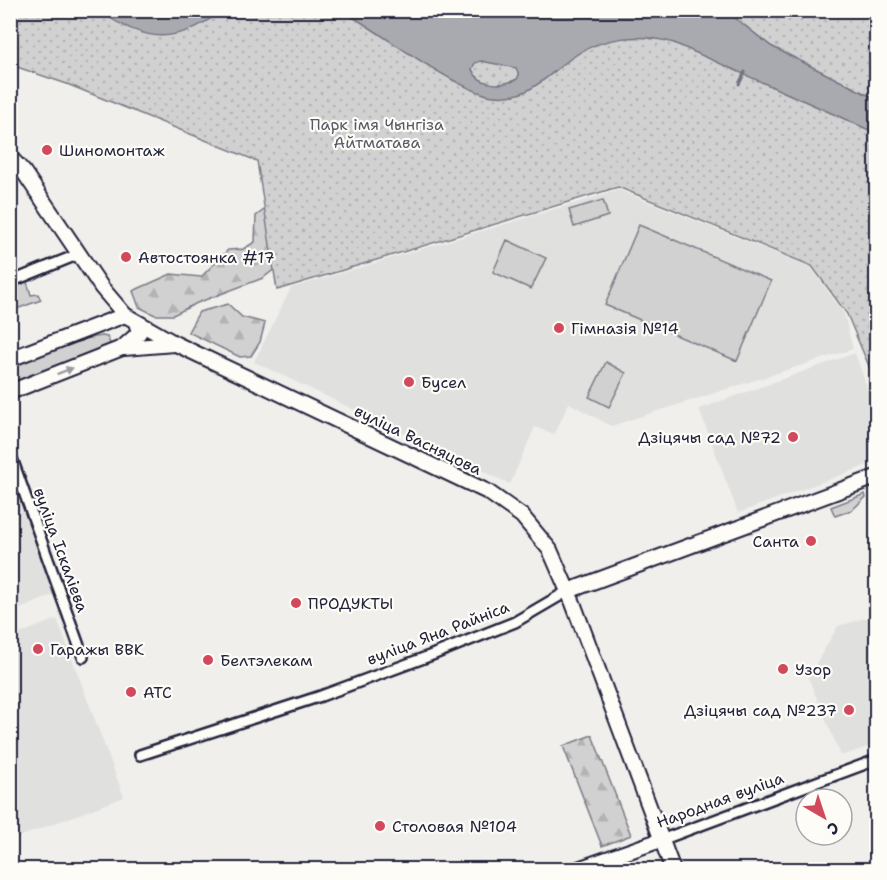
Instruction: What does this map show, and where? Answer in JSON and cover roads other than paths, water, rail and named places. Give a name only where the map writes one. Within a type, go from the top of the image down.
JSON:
[{"type":"street","name":"вуліца Васняцова","points":[[10,157],[23,171],[110,300],[131,319],[176,344],[488,492],[522,516],[543,538],[568,591],[672,870]]},
{"type":"street","points":[[10,282],[79,254]]},
{"type":"street","points":[[10,359],[131,319],[139,333],[122,348]]},
{"type":"street","points":[[10,392],[122,348],[176,344]]},
{"type":"street","name":"вуліца Іскаліева","points":[[10,453],[83,657]]},
{"type":"street","name":"вуліца Яна Райніса","points":[[140,755],[321,696],[515,622],[568,591],[876,477]]},
{"type":"street","name":"Народная вуліца","points":[[575,870],[876,760]]},
{"type":"waterway","points":[[739,84],[745,72]]},
{"type":"place","name":"Шиномонтаж","points":[[47,150]]},
{"type":"place","name":"Автостоянка #17","points":[[126,257]]},
{"type":"place","name":"Гімназія №14","points":[[559,328]]},
{"type":"place","name":"Бусел","points":[[409,382]]},
{"type":"place","name":"Дзіцячы сад №72","points":[[793,437]]},
{"type":"place","name":"Санта","points":[[811,541]]},
{"type":"place","name":"ПРОДУКТЫ","points":[[296,603]]},
{"type":"place","name":"Гаражы ВВК","points":[[38,649]]},
{"type":"place","name":"Белтэлекам","points":[[208,660]]},
{"type":"place","name":"Узор","points":[[783,669]]},
{"type":"place","name":"АТС","points":[[131,692]]},
{"type":"place","name":"Дзіцячы сад №237","points":[[849,710]]},
{"type":"place","name":"Столовая №104","points":[[380,826]]},
{"type":"park label","name":"Парк імя Чынгіза Айтматава","points":[[377,133]]}]
